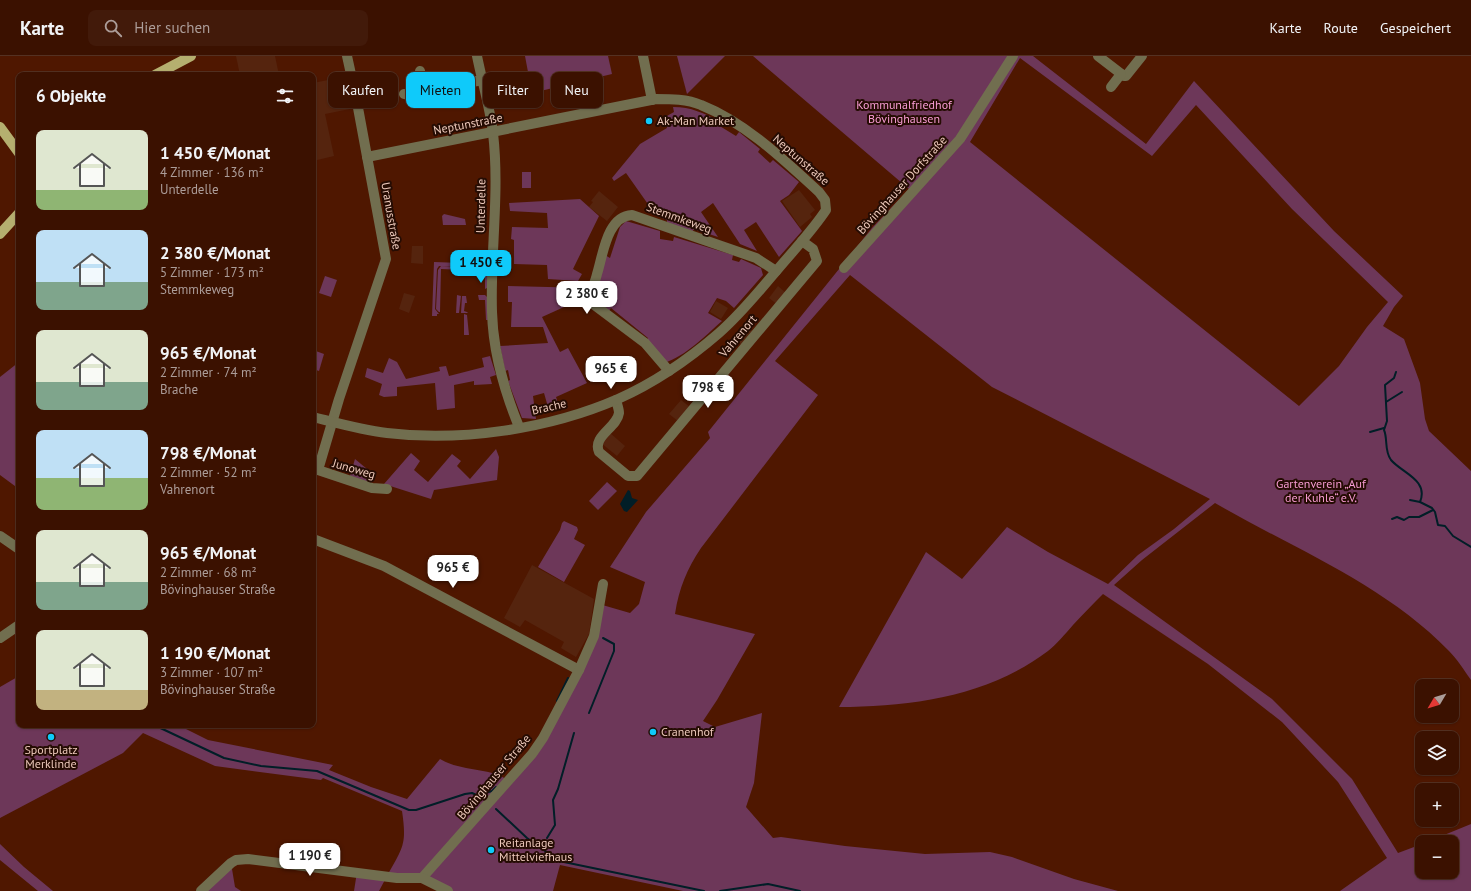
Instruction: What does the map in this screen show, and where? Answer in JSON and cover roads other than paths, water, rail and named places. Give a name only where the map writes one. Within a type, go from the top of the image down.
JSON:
[{"type":"main road","points":[[161,72],[191,56]]},
{"type":"main road","points":[[0,127],[16,149]]},
{"type":"main road","points":[[0,234],[16,216]]},
{"type":"street","name":"Uranusstraße","points":[[332,422],[386,259],[347,56]]},
{"type":"street","name":"Unterdelle","points":[[477,56],[493,133],[495,187],[492,313],[498,361],[518,427]]},
{"type":"street","points":[[643,56],[652,100]]},
{"type":"street","name":"Bövinghauser Dorfstraße","points":[[844,268],[960,139],[1013,56]]},
{"type":"street","points":[[1098,56],[1121,74],[1126,76],[1142,56]]},
{"type":"street","points":[[1111,87],[1121,74]]},
{"type":"street","points":[[475,81],[482,80]]},
{"type":"street","name":"Neptunstraße","points":[[367,158],[652,100],[679,99],[700,104],[745,130],[784,160],[819,192],[825,200]]},
{"type":"street","name":"Brache","points":[[316,418],[385,433],[426,436],[481,433],[571,416],[616,400],[669,371],[720,332],[748,304],[802,241],[826,210],[825,200]]},
{"type":"street","name":"Stemmkeweg","points":[[669,371],[645,343],[589,301],[610,233],[619,220],[625,215],[632,215],[756,258],[776,271]]},
{"type":"street","name":"Vahrenort","points":[[616,400],[619,412],[617,418],[598,442],[597,447],[599,452],[628,476],[637,476],[817,261],[813,249],[802,241]]},
{"type":"street","name":"Junoweg","points":[[332,422],[318,470],[367,487],[387,489]]},
{"type":"street","points":[[0,536],[16,547]]},
{"type":"street","points":[[316,540],[384,566],[579,670],[594,636],[603,584]]},
{"type":"street","points":[[0,638],[16,627]]},
{"type":"street","name":"Bövinghauser Straße","points":[[422,878],[532,754],[544,738],[579,670]]},
{"type":"street","points":[[201,891],[224,868],[236,860],[242,859],[282,862],[397,878],[422,878],[448,891]]},
{"type":"water","points":[[628,490],[630,491],[632,498],[638,500],[627,512],[624,511],[620,504]]},
{"type":"waterway","points":[[1396,372],[1394,378],[1385,385],[1387,421],[1384,430],[1389,456],[1396,465],[1418,482],[1422,494],[1420,502],[1432,508],[1435,512],[1438,525],[1445,526],[1453,536],[1471,547]]},
{"type":"waterway","points":[[1386,402],[1402,392]]},
{"type":"waterway","points":[[1370,432],[1384,428]]},
{"type":"waterway","points":[[1410,500],[1420,502]]},
{"type":"waterway","points":[[1392,519],[1397,517],[1404,520],[1409,517],[1419,517],[1433,510]]},
{"type":"waterway","points":[[589,713],[614,651],[614,644],[603,638]]},
{"type":"waterway","points":[[557,701],[568,678]]},
{"type":"waterway","points":[[160,728],[224,758],[261,766],[317,771],[409,810],[416,810],[465,794],[472,793],[481,797],[482,794],[492,791],[496,787]]},
{"type":"waterway","points":[[547,838],[555,825],[553,800],[558,789],[574,733]]},
{"type":"waterway","points":[[496,809],[527,838],[559,861],[704,891]]},
{"type":"waterway","points":[[720,891],[768,884],[800,891]]},
{"type":"place","name":"Ak-Man Market","points":[[649,121]]},
{"type":"place","name":"Cranenhof","points":[[653,732]]},
{"type":"place","name":"Sportplatz Merklinde","points":[[51,737]]},
{"type":"place","name":"Reitanlage Mittelviefhaus","points":[[491,850]]},
{"type":"park label","name":"Kommunalfriedhof Bövinghausen","points":[[904,112]]},
{"type":"park label","name":"Gartenverein „Auf der Kuhle“ e.V.","points":[[1321,491]]}]
